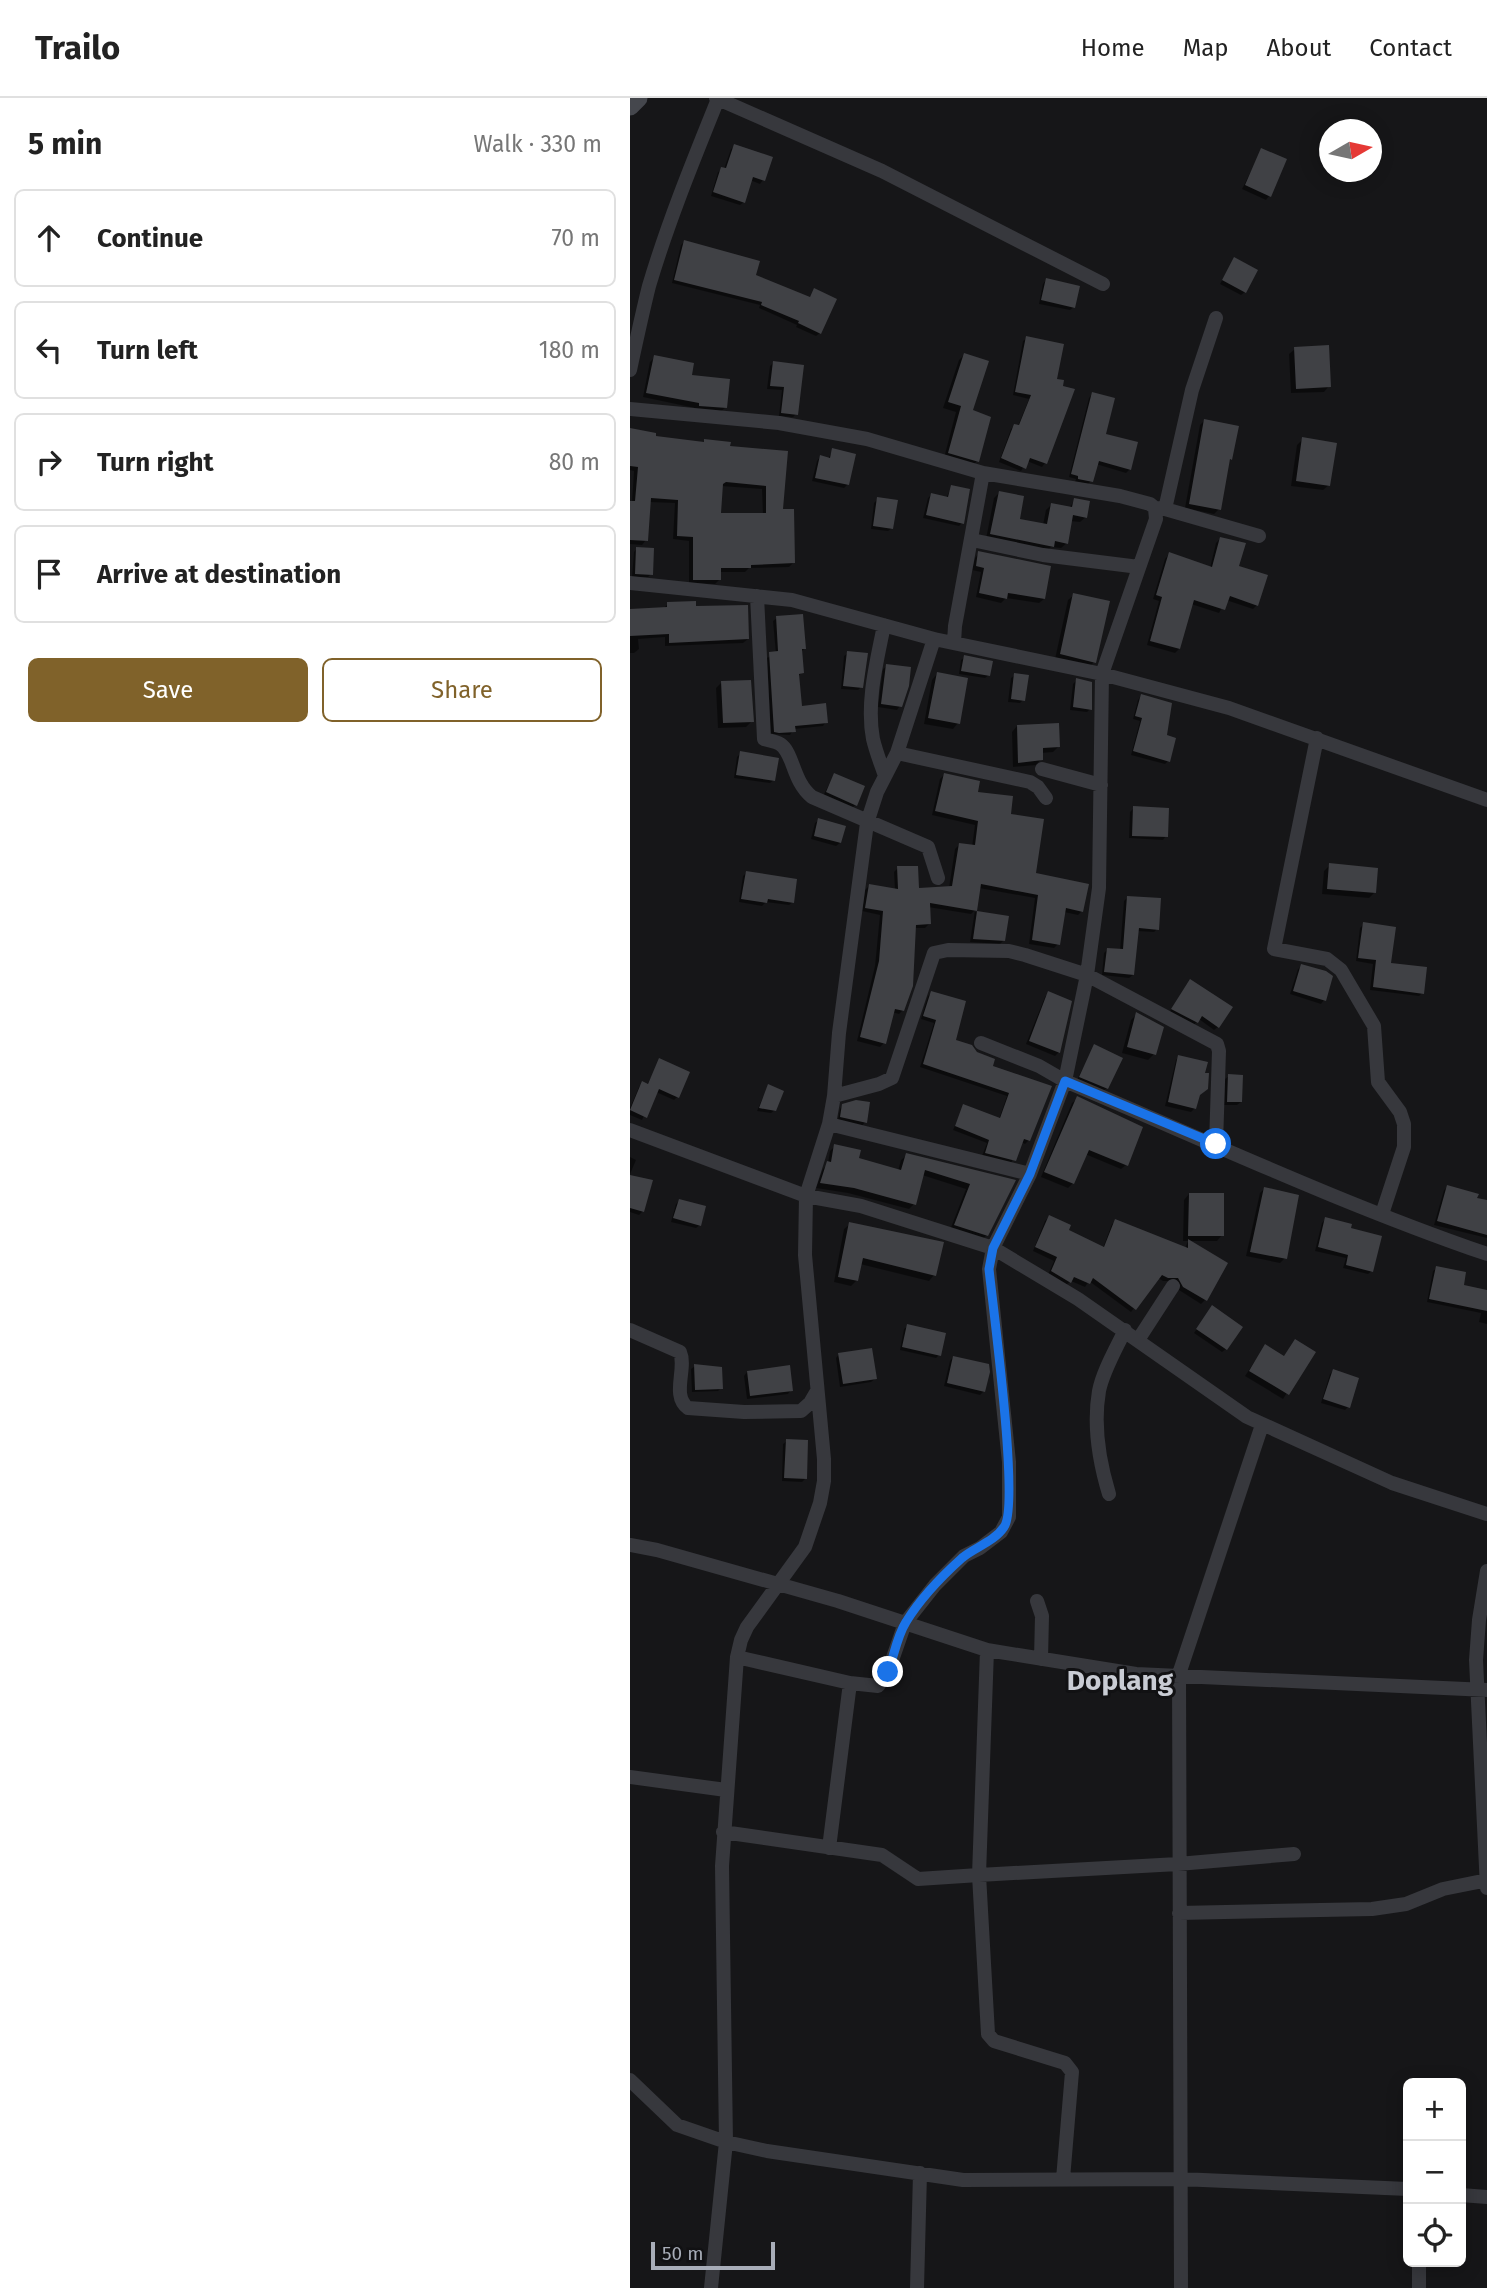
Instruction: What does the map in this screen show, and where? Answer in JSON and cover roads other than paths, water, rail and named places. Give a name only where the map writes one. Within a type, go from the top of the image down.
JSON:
[{"type":"street","points":[[630,106],[638,98]]},
{"type":"street","points":[[630,370],[660,251],[684,181],[717,99],[882,171],[1103,284]]},
{"type":"street","points":[[737,1657],[873,1687],[884,1681],[905,1623],[935,1585],[964,1556],[1001,1532],[1009,1517],[1009,1462],[989,1269],[993,1248],[1030,1174],[1066,1076],[1087,975],[1099,888],[1102,674],[1160,509],[1192,390],[1216,318]]},
{"type":"street","points":[[630,409],[779,423],[867,439],[983,473],[1120,496],[1259,536]]},
{"type":"street","points":[[954,643],[983,473]]},
{"type":"street","points":[[972,540],[1043,555],[1139,567]]},
{"type":"street","points":[[630,583],[792,600],[934,639],[1102,674],[1229,708],[1487,800]]},
{"type":"street","points":[[757,596],[764,739],[779,743],[786,749],[798,782],[807,793],[867,823],[928,847],[938,878]]},
{"type":"street","points":[[884,625],[872,703],[873,739],[885,776]]},
{"type":"street","points":[[711,2288],[726,2142],[721,1958],[723,1832],[737,1657],[747,1627],[805,1547],[820,1503],[824,1459],[805,1255],[806,1196],[829,1124],[834,1096],[839,1033],[867,823],[877,792],[897,753],[934,639]]},
{"type":"street","points":[[1317,738],[1274,949],[1327,959],[1341,970],[1374,1026],[1378,1082],[1400,1112],[1404,1125],[1404,1147],[1382,1214]]},
{"type":"street","points":[[897,753],[1030,782],[1038,787],[1046,798],[1047,771],[1101,785]]},
{"type":"street","points":[[834,1096],[892,1078],[934,953],[1009,951],[1087,975],[1217,1044],[1216,1144]]},
{"type":"street","points":[[981,1043],[1039,1066],[1045,1064],[1216,1144],[1438,1237],[1487,1254]]},
{"type":"street","points":[[829,1124],[1030,1174]]},
{"type":"street","points":[[630,1130],[806,1196],[861,1206],[993,1248],[1078,1299],[1232,1408],[1262,1425],[1392,1483],[1487,1514]]},
{"type":"street","points":[[1138,1340],[1173,1286]]},
{"type":"street","points":[[630,1330],[680,1352],[683,1361],[680,1379],[682,1402],[688,1408],[744,1412],[801,1411],[810,1404],[817,1391]]},
{"type":"street","points":[[1109,1494],[1099,1453],[1097,1410],[1100,1389],[1125,1330]]},
{"type":"street","points":[[1181,2288],[1178,1674],[1262,1425]]},
{"type":"street","points":[[630,1545],[778,1584],[987,1650],[1136,1674],[1482,1690]]},
{"type":"street","points":[[1179,1913],[1372,1909],[1406,1904],[1434,1891],[1487,1882],[1479,1620],[1487,1571]]},
{"type":"street","points":[[1037,1601],[1042,1616],[1041,1659]]},
{"type":"street","points":[[987,1650],[979,1875],[988,2034],[993,2041],[1065,2063],[1072,2071],[1063,2179]]},
{"type":"street","points":[[829,1848],[850,1683]]},
{"type":"street","points":[[630,1777],[726,1790]]},
{"type":"street","points":[[723,1832],[883,1855],[918,1879],[1178,1864],[1294,1854]]},
{"type":"street","points":[[630,2080],[677,2125],[726,2142],[767,2151],[963,2180],[1180,2179],[1403,2189]]},
{"type":"street","points":[[917,2288],[920,2173]]},
{"type":"street","points":[[1466,2195],[1487,2197]]},
{"type":"street","points":[[1419,2267],[1419,2288]]},
{"type":"district","name":"Doplang","points":[[1120,1680]]}]
